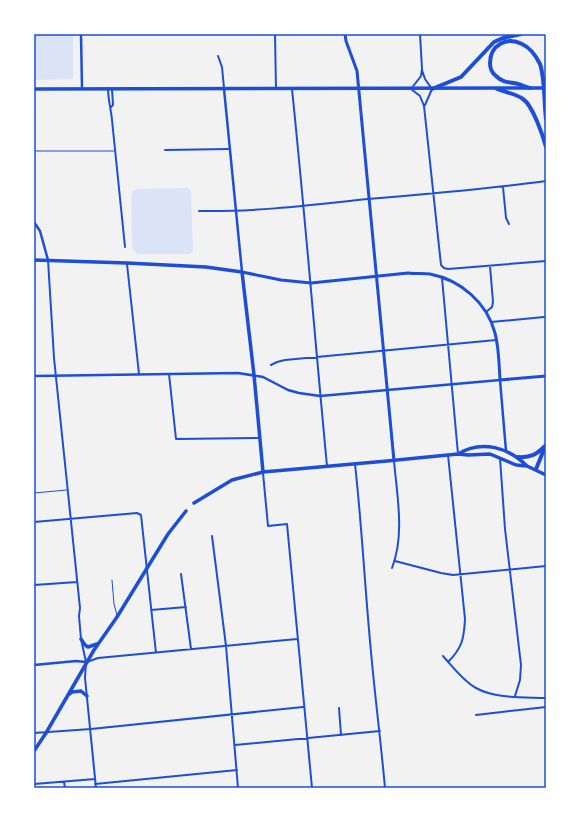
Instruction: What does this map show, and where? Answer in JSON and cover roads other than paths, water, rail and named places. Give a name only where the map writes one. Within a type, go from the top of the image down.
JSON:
[{"type":"highway","points":[[432,89],[462,77],[494,42],[503,38],[521,34]]},
{"type":"highway","points":[[530,88],[517,83],[506,83],[494,75],[491,68],[490,57],[493,50],[497,46],[505,42],[518,42],[529,48],[536,56],[542,72],[546,119]]},
{"type":"highway","points":[[497,89],[522,99],[527,103],[546,147]]},
{"type":"highway","points":[[518,457],[528,458],[546,445]]},
{"type":"highway","points":[[536,469],[546,445]]},
{"type":"main road","points":[[345,34],[346,41],[357,71],[394,461]]},
{"type":"main road","points":[[34,88],[546,88]]},
{"type":"main road","points":[[34,260],[206,267],[242,272],[281,280],[311,283],[408,274],[423,274],[442,278],[466,290],[477,300],[486,312],[491,322],[496,340],[500,380],[546,376]]},
{"type":"main road","points":[[242,272],[263,472]]},
{"type":"main road","points":[[458,454],[467,448],[491,446],[518,457],[527,466]]},
{"type":"main road","points":[[194,503],[232,480],[263,472],[458,454],[490,454],[516,465],[536,469],[546,475]]},
{"type":"main road","points":[[34,751],[98,643],[117,617],[168,534],[186,511]]},
{"type":"main road","points":[[81,639],[88,647],[98,643]]},
{"type":"main road","points":[[67,695],[78,690],[84,692],[87,696]]},
{"type":"street","points":[[81,34],[82,88]]},
{"type":"street","points":[[275,34],[276,89]]},
{"type":"street","points":[[420,34],[421,76],[411,89],[420,96],[424,106],[441,265],[448,269],[546,261]]},
{"type":"street","points":[[218,56],[222,67],[242,272]]},
{"type":"street","points":[[422,69],[425,79],[432,89],[424,106]]},
{"type":"street","points":[[110,88],[125,247]]},
{"type":"street","points":[[292,89],[327,466]]},
{"type":"street","points":[[34,144],[34,152]]},
{"type":"street","points":[[164,150],[229,149]]},
{"type":"street","points":[[199,211],[235,212],[433,194],[546,181]]},
{"type":"street","points":[[503,187],[506,218],[509,224]]},
{"type":"street","points":[[34,222],[40,231],[48,260],[56,375],[69,490],[81,639],[86,662],[85,678],[96,788]]},
{"type":"street","points":[[126,263],[139,374]]},
{"type":"street","points":[[486,312],[493,305],[490,266]]},
{"type":"street","points":[[442,278],[458,454]]},
{"type":"street","points":[[491,322],[544,317]]},
{"type":"street","points":[[271,365],[280,361],[496,340]]},
{"type":"street","points":[[34,376],[238,373],[263,377],[288,390],[320,396],[500,380],[506,451]]},
{"type":"street","points":[[169,374],[176,439],[260,438]]},
{"type":"street","points":[[448,455],[465,619],[464,632],[460,648],[448,662]]},
{"type":"street","points":[[500,457],[505,529],[521,665],[520,680],[515,696]]},
{"type":"street","points":[[392,568],[395,560],[399,535],[394,461]]},
{"type":"street","points":[[355,464],[361,518],[371,652],[385,788]]},
{"type":"street","points":[[263,472],[268,526],[287,524],[303,707],[312,788]]},
{"type":"street","points":[[34,522],[137,513],[141,515],[148,567],[156,654]]},
{"type":"street","points":[[212,536],[226,646],[238,788]]},
{"type":"street","points":[[395,560],[441,573],[461,575],[546,566]]},
{"type":"street","points":[[181,574],[191,649]]},
{"type":"street","points":[[34,586],[77,582]]},
{"type":"street","points":[[151,610],[186,607]]},
{"type":"street","points":[[34,665],[76,661],[86,662],[98,658],[156,654],[191,649],[297,640]]},
{"type":"street","points":[[443,656],[467,681],[477,688],[491,693],[546,698]]},
{"type":"street","points":[[34,733],[90,729],[303,707]]},
{"type":"street","points":[[476,715],[546,707]]},
{"type":"street","points":[[339,708],[341,735]]},
{"type":"street","points":[[235,745],[380,731]]},
{"type":"street","points":[[96,784],[237,770]]},
{"type":"street","points":[[34,784],[95,779]]},
{"type":"street","points":[[64,782],[65,788]]},
{"type":"lane","points":[[34,152],[115,151]]},
{"type":"lane","points":[[34,493],[69,490]]},
{"type":"lane","points":[[112,580],[114,604],[117,617]]}]
